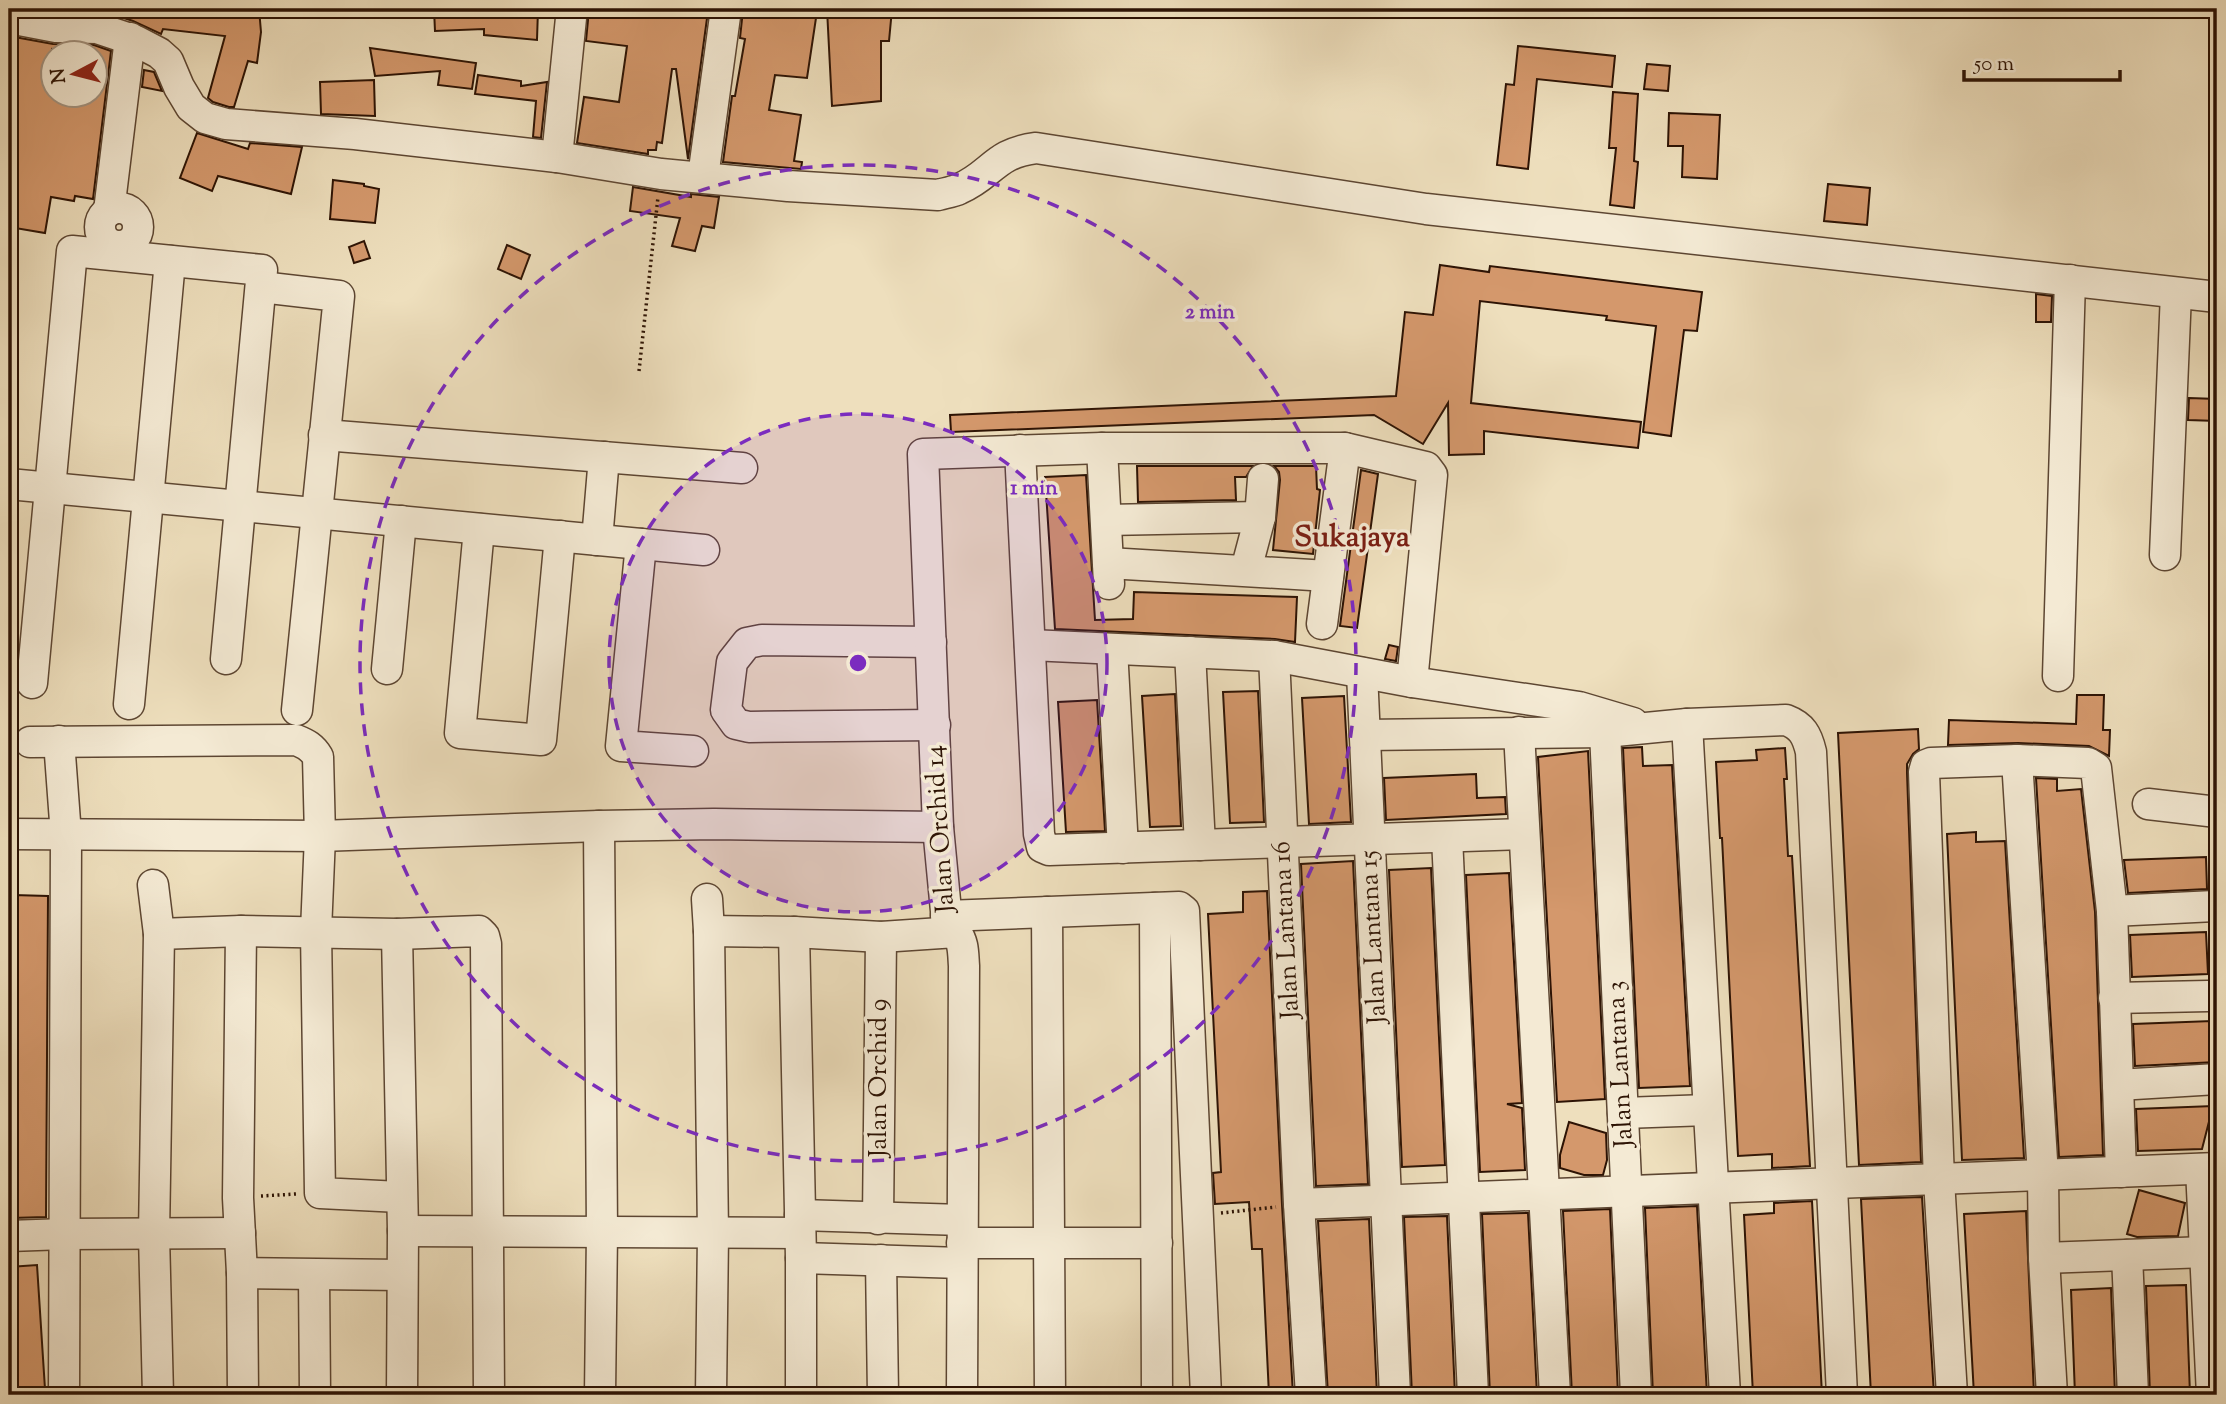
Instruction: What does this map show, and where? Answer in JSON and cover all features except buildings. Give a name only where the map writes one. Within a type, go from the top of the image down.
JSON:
[{"type":"street","points":[[703,177],[726,9]]},
{"type":"street","points":[[557,158],[571,18]]},
{"type":"street","points":[[9,19],[56,27],[97,28],[138,42],[168,61],[178,87],[191,107],[205,118],[226,124],[355,134],[557,158],[661,174],[788,186],[938,195],[959,190],[999,159],[1018,150],[1036,148],[1426,209],[2217,297]]},
{"type":"street","points":[[116,235],[138,42]]},
{"type":"street","points":[[32,683],[72,251],[116,235],[170,261],[262,270],[226,659]]},
{"type":"street","points":[[130,704],[170,261]]},
{"type":"street","points":[[2059,676],[2070,280]]},
{"type":"street","points":[[261,287],[339,296],[297,710]]},
{"type":"street","points":[[2165,555],[2176,293]]},
{"type":"street","points":[[324,435],[742,468]]},
{"type":"street","points":[[1102,448],[1108,574],[1246,570],[1328,576]]},
{"type":"street","points":[[1322,624],[1345,448]]},
{"type":"street","points":[[1412,682],[1432,475],[1426,467],[1345,448],[1020,450],[1042,847],[1049,850],[1524,834]]},
{"type":"street","name":"Jalan Orchid 14","points":[[947,924],[938,827],[921,456],[926,453],[1020,450]]},
{"type":"street","points":[[597,540],[604,457]]},
{"type":"street","points":[[1246,570],[1260,517],[1263,479]]},
{"type":"street","points":[[9,484],[704,550]]},
{"type":"street","points":[[1105,520],[1260,517]]},
{"type":"street","points":[[387,669],[401,521]]},
{"type":"street","points":[[479,529],[460,733],[541,740],[560,536]]},
{"type":"street","points":[[641,544],[621,746],[693,751]]},
{"type":"street","name":"Jalan Orchid 14","points":[[931,642],[762,640],[747,643],[733,662],[726,709],[736,723],[749,727],[935,725]]},
{"type":"street","points":[[1030,645],[1274,656],[1412,682],[1579,707],[1646,728]]},
{"type":"street","points":[[1112,649],[1123,848]]},
{"type":"street","points":[[1190,652],[1200,845]]},
{"type":"street","name":"Jalan Lantana 16","points":[[1274,656],[1299,1204],[1311,1395]]},
{"type":"street","name":"Jalan Lantana 15","points":[[1362,673],[1395,1395]]},
{"type":"street","points":[[1365,735],[1605,732],[1687,724],[1786,719],[1797,724],[1807,735],[1811,752],[1842,1395]]},
{"type":"street","points":[[1687,724],[1725,1395]]},
{"type":"street","points":[[1519,732],[1555,1395]]},
{"type":"street","name":"Jalan Lantana 3","points":[[1605,732],[1636,1395]]},
{"type":"street","points":[[30,742],[296,740],[307,744],[318,757],[320,836],[316,931],[320,1193],[400,1198]]},
{"type":"street","points":[[59,741],[66,835],[64,1395]]},
{"type":"street","points":[[2017,760],[2043,1176],[2044,1258],[2052,1395]]},
{"type":"street","points":[[1952,1395],[1939,1180],[1924,772],[1926,765],[2017,760],[2088,763],[2096,768],[2112,911],[2121,1172]]},
{"type":"street","points":[[2148,804],[2217,812]]},
{"type":"street","points":[[9,834],[320,836],[714,824],[938,827]]},
{"type":"street","points":[[599,826],[600,1395]]},
{"type":"street","points":[[1447,837],[1473,1395]]},
{"type":"street","points":[[153,885],[159,934],[154,1235],[158,1395]]},
{"type":"street","points":[[708,899],[713,1234],[711,1395]]},
{"type":"street","points":[[2112,911],[2215,906]]},
{"type":"street","points":[[1155,908],[1157,1395]]},
{"type":"street","points":[[709,932],[794,932],[881,937],[947,924],[1047,912],[1182,908],[1185,916],[1196,1216],[1206,1395]]},
{"type":"street","points":[[1047,912],[1050,1395]]},
{"type":"street","points":[[947,924],[956,932],[963,946],[961,1395]]},
{"type":"street","points":[[159,934],[241,931],[397,934],[465,930],[479,931],[484,936],[489,1395]]},
{"type":"street","points":[[241,931],[238,1198],[243,1395]]},
{"type":"street","points":[[794,932],[801,1395]]},
{"type":"street","points":[[397,934],[402,1395]]},
{"type":"street","name":"Jalan Orchid 9","points":[[878,1219],[881,937]]},
{"type":"street","points":[[2114,998],[2208,996]]},
{"type":"street","points":[[2119,1085],[2217,1079]]},
{"type":"street","points":[[1623,1113],[1709,1110]]},
{"type":"street","points":[[1299,1204],[2209,1169],[2206,1252],[2213,1395]]},
{"type":"street","points":[[402,1231],[800,1236],[878,1219],[962,1242]]},
{"type":"street","points":[[9,1236],[240,1233]]},
{"type":"street","points":[[800,1236],[881,1260],[962,1242],[1157,1243]]},
{"type":"street","points":[[2044,1258],[2206,1252]]},
{"type":"street","points":[[2127,1255],[2133,1395]]},
{"type":"street","points":[[881,1260],[883,1395]]},
{"type":"street","points":[[242,1273],[402,1275]]},
{"type":"street","points":[[314,1275],[315,1395]]},
{"type":"path","points":[[639,371],[661,174]]},
{"type":"path","points":[[238,1198],[320,1193]]},
{"type":"path","points":[[1196,1216],[1299,1204]]},
{"type":"district","name":"Sukajaya","points":[[1352,538]]}]
